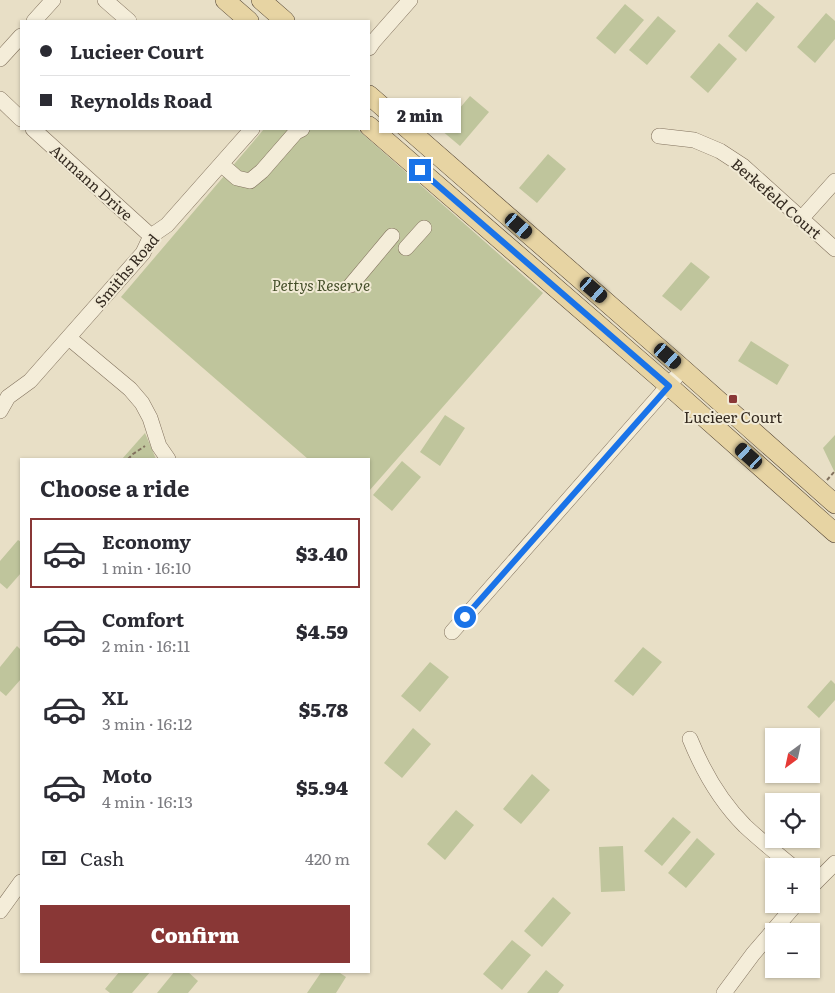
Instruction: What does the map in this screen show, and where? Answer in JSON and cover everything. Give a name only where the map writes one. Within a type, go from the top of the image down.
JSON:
[{"type":"main road","points":[[225,0],[248,20]]},
{"type":"main road","points":[[261,0],[284,20]]},
{"type":"main road","points":[[370,96],[683,368],[835,504]]},
{"type":"main road","points":[[370,127],[669,386],[835,533]]},
{"type":"street","points":[[35,20],[53,0]]},
{"type":"street","points":[[105,0],[128,20]]},
{"type":"street","points":[[370,45],[410,0]]},
{"type":"street","points":[[0,59],[20,37]]},
{"type":"street","points":[[0,99],[20,117]]},
{"type":"street","name":"Aumann Drive","points":[[33,130],[151,236]]},
{"type":"street","name":"Smiths Road","points":[[0,411],[4,394],[30,381],[143,253],[151,236],[167,225],[251,130]]},
{"type":"street","points":[[221,164],[237,178],[250,181],[262,171],[296,132],[303,130]]},
{"type":"street","name":"Berkefeld Court","points":[[659,136],[694,140],[720,151],[743,166],[835,249]]},
{"type":"street","points":[[801,219],[835,180]]},
{"type":"street","points":[[406,248],[424,228]]},
{"type":"street","points":[[351,285],[392,236]]},
{"type":"street","points":[[69,338],[130,389],[142,402],[150,418],[159,446],[167,458]]},
{"type":"street","points":[[452,632],[683,368]]},
{"type":"street","points":[[690,739],[701,765],[718,795],[744,825],[783,858]]},
{"type":"street","points":[[820,878],[835,864]]},
{"type":"street","points":[[0,911],[20,883]]},
{"type":"street","points":[[724,993],[753,954],[788,913]]},
{"type":"path","points":[[129,458],[145,446]]},
{"type":"path","points":[[825,482],[835,471]]},
{"type":"green space","points":[[757,2],[775,17],[746,52],[728,36]]},
{"type":"green space","points":[[625,4],[644,20],[615,54],[596,38]]},
{"type":"green space","points":[[826,13],[835,21],[835,39],[815,63],[797,47]]},
{"type":"green space","points":[[658,16],[676,31],[647,65],[629,50]]},
{"type":"green space","points":[[719,43],[737,59],[708,93],[690,77]]},
{"type":"green space","points":[[470,96],[489,112],[460,146],[441,130]]},
{"type":"green space","name":"Pettys Reserve","points":[[263,130],[358,130],[543,293],[370,490],[370,458],[307,458],[121,297]]},
{"type":"green space","points":[[548,154],[566,169],[537,203],[519,188]]},
{"type":"green space","points":[[691,262],[710,277],[681,311],[662,296]]},
{"type":"green space","points":[[751,341],[789,365],[777,385],[738,361]]},
{"type":"green space","points":[[445,415],[465,428],[440,466],[420,452]]},
{"type":"green space","points":[[145,433],[156,458],[123,458]]},
{"type":"green space","points":[[835,435],[835,473],[823,448]]},
{"type":"green space","points":[[402,461],[421,477],[392,511],[373,495]]},
{"type":"green space","points":[[18,540],[20,541],[20,574],[7,589],[0,583],[0,561]]},
{"type":"green space","points":[[17,646],[20,649],[20,680],[6,696],[0,691],[0,667]]},
{"type":"green space","points":[[643,647],[662,662],[633,696],[614,681]]},
{"type":"green space","points":[[430,662],[449,677],[420,712],[401,696]]},
{"type":"green space","points":[[831,680],[835,684],[835,700],[819,718],[807,707]]},
{"type":"green space","points":[[413,728],[431,744],[402,778],[384,763]]},
{"type":"green space","points":[[532,774],[550,790],[521,824],[503,809]]},
{"type":"green space","points":[[456,810],[474,825],[445,860],[427,844]]},
{"type":"green space","points":[[673,817],[691,832],[662,866],[644,851]]},
{"type":"green space","points":[[697,838],[715,854],[686,888],[668,873]]},
{"type":"green space","points":[[623,846],[625,891],[601,892],[599,847]]},
{"type":"green space","points":[[553,897],[571,913],[542,947],[524,931]]},
{"type":"green space","points":[[512,940],[531,955],[502,990],[483,974]]},
{"type":"green space","points":[[546,970],[564,985],[558,993],[527,993]]},
{"type":"green space","points":[[118,973],[149,973],[132,993],[110,993],[105,989]]},
{"type":"green space","points":[[173,973],[189,973],[198,981],[188,993],[157,993]]},
{"type":"green space","points":[[321,973],[340,973],[346,977],[336,993],[307,993]]},
{"type":"place","name":"Lucieer Court","points":[[733,399]]},
{"type":"route","points":[[420,170],[669,386],[465,617]]}]
